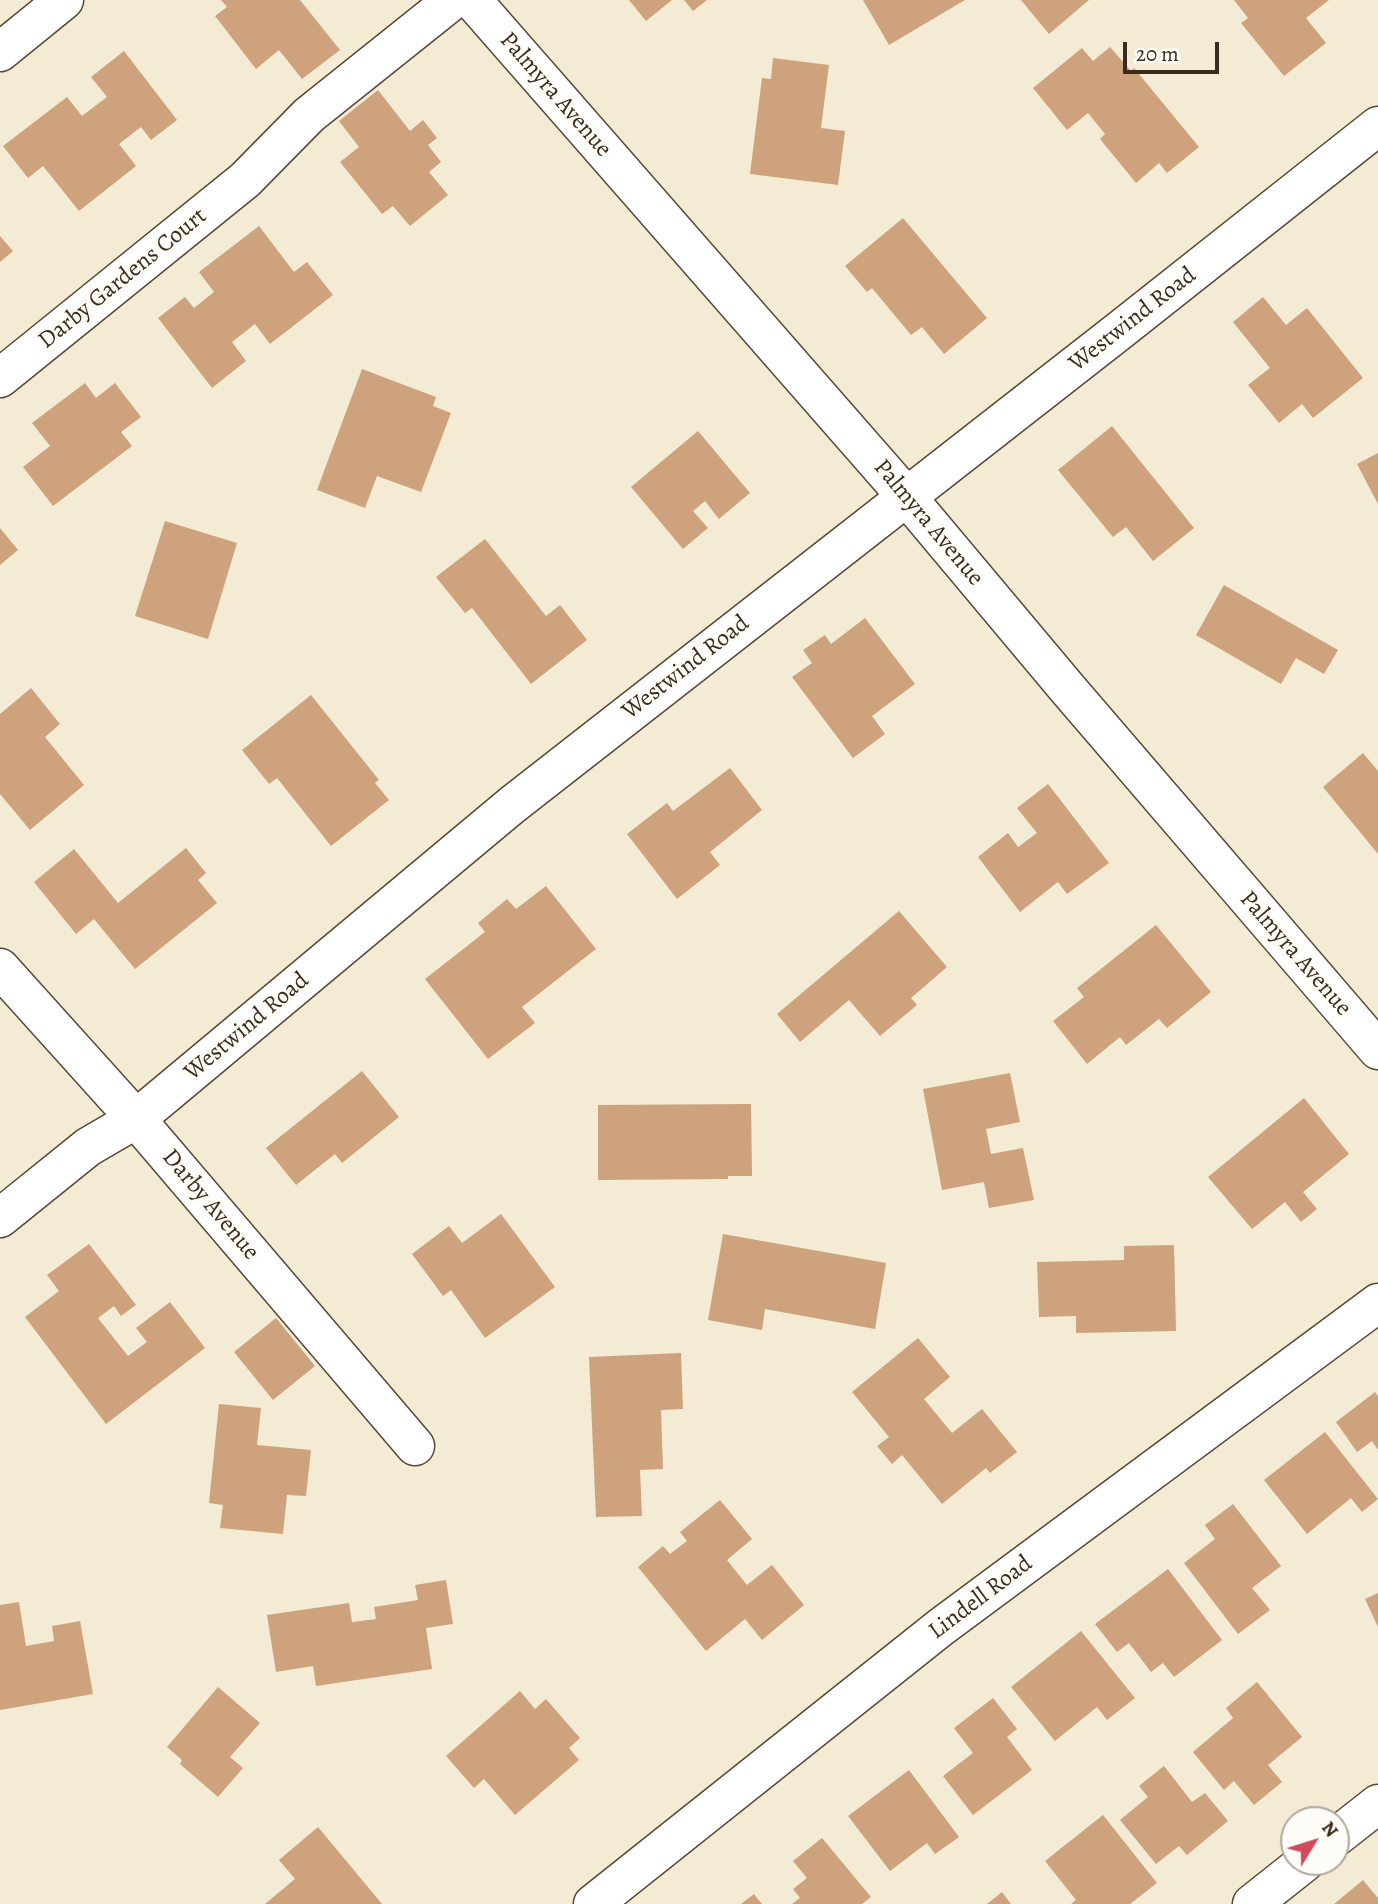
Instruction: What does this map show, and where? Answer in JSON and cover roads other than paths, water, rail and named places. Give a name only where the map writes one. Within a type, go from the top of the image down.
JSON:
[{"type":"street","points":[[0,52],[64,0]]},
{"type":"street","name":"Darby Gardens Court","points":[[0,378],[245,180],[309,115],[453,0]]},
{"type":"street","name":"Palmyra Avenue","points":[[472,0],[906,496],[1378,1051]]},
{"type":"street","name":"Westwind Road","points":[[0,1218],[88,1147],[136,1119],[512,805],[1378,126]]},
{"type":"street","name":"Darby Avenue","points":[[0,968],[136,1119],[415,1446]]},
{"type":"street","name":"Lindell Road","points":[[593,1904],[941,1627],[1378,1303]]},
{"type":"street","points":[[1350,1827],[1378,1804]]},
{"type":"street","points":[[1252,1904],[1287,1876]]}]
